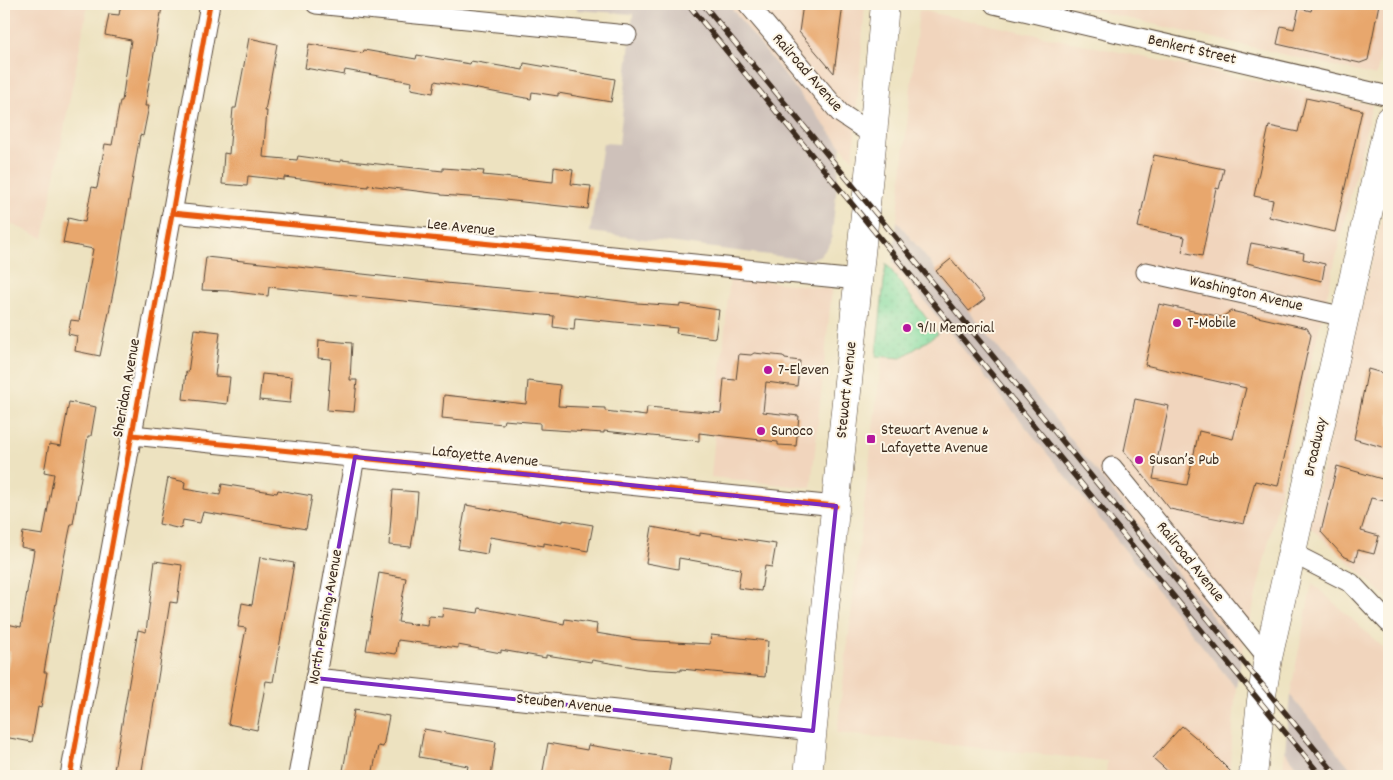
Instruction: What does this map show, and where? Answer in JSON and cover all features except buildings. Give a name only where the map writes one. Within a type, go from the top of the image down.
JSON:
[{"type":"main road","name":"Stewart Avenue","points":[[808,776],[885,4]]},
{"type":"main road","name":"Broadway","points":[[1253,776],[1261,701],[1268,658],[1389,120]]},
{"type":"street","name":"Sheridan Avenue","points":[[70,776],[210,4]]},
{"type":"street","points":[[316,4],[627,35]]},
{"type":"street","name":"Railroad Avenue","points":[[748,4],[840,113],[873,135]]},
{"type":"street","name":"Benkert Street","points":[[994,4],[1389,96]]},
{"type":"street","name":"Lee Avenue","points":[[172,212],[858,280]]},
{"type":"street","name":"Washington Avenue","points":[[1146,272],[1346,317]]},
{"type":"street","name":"Lafayette Avenue","points":[[132,435],[836,506]]},
{"type":"street","name":"North Pershing Avenue","points":[[298,776],[355,457]]},
{"type":"street","name":"Railroad Avenue","points":[[1112,467],[1268,658]]},
{"type":"street","points":[[1292,553],[1351,583],[1389,622]]},
{"type":"street","name":"Steuben Avenue","points":[[315,678],[813,731]]},
{"type":"highlighted area","points":[[355,457],[836,506],[813,731],[315,678]]},
{"type":"shaded area","points":[[4,4],[88,4],[43,238],[4,221]]},
{"type":"shaded area","points":[[577,4],[728,4],[841,146],[831,243],[821,255],[808,260],[590,232],[603,143],[619,144],[633,14],[577,10]]},
{"type":"shaded area","points":[[728,4],[865,4],[853,160],[841,146]]},
{"type":"shaded area","points":[[1067,4],[1389,4],[1389,25],[1376,76]]},
{"type":"shaded area","points":[[919,10],[1372,105],[1242,654],[897,221]]},
{"type":"shaded area","points":[[1389,188],[1389,599],[1309,526]]},
{"type":"shaded area","points":[[897,221],[1242,654],[1236,688],[893,262]]},
{"type":"shaded area","points":[[893,262],[1236,688],[1229,776],[1106,776],[1107,761],[837,733]]},
{"type":"shaded area","points":[[730,277],[832,289],[811,488],[711,477]]},
{"type":"shaded area","points":[[1312,583],[1389,653],[1389,776],[1357,776],[1290,695]]},
{"type":"shaded area","points":[[1290,695],[1357,776],[1305,776],[1285,751]]},
{"type":"shaded area","points":[[1285,751],[1305,776],[1282,776]]},
{"type":"green space","points":[[886,263],[938,334],[901,358],[876,356]]},
{"type":"railway","points":[[688,4],[1321,776]]},
{"type":"railway","points":[[703,4],[1337,776]]},
{"type":"cycle path","points":[[70,776],[210,4]]},
{"type":"cycle path","points":[[172,213],[739,268]]},
{"type":"cycle path","points":[[132,435],[836,506]]},
{"type":"place","name":"T-Mobile","points":[[1177,323]]},
{"type":"place","name":"9/11 Memorial","points":[[907,328]]},
{"type":"place","name":"7-Eleven","points":[[768,370]]},
{"type":"place","name":"Sunoco","points":[[761,431]]},
{"type":"place","name":"Stewart Avenue & Lafayette Avenue","points":[[871,439]]},
{"type":"place","name":"Susan’s Pub","points":[[1139,460]]}]
